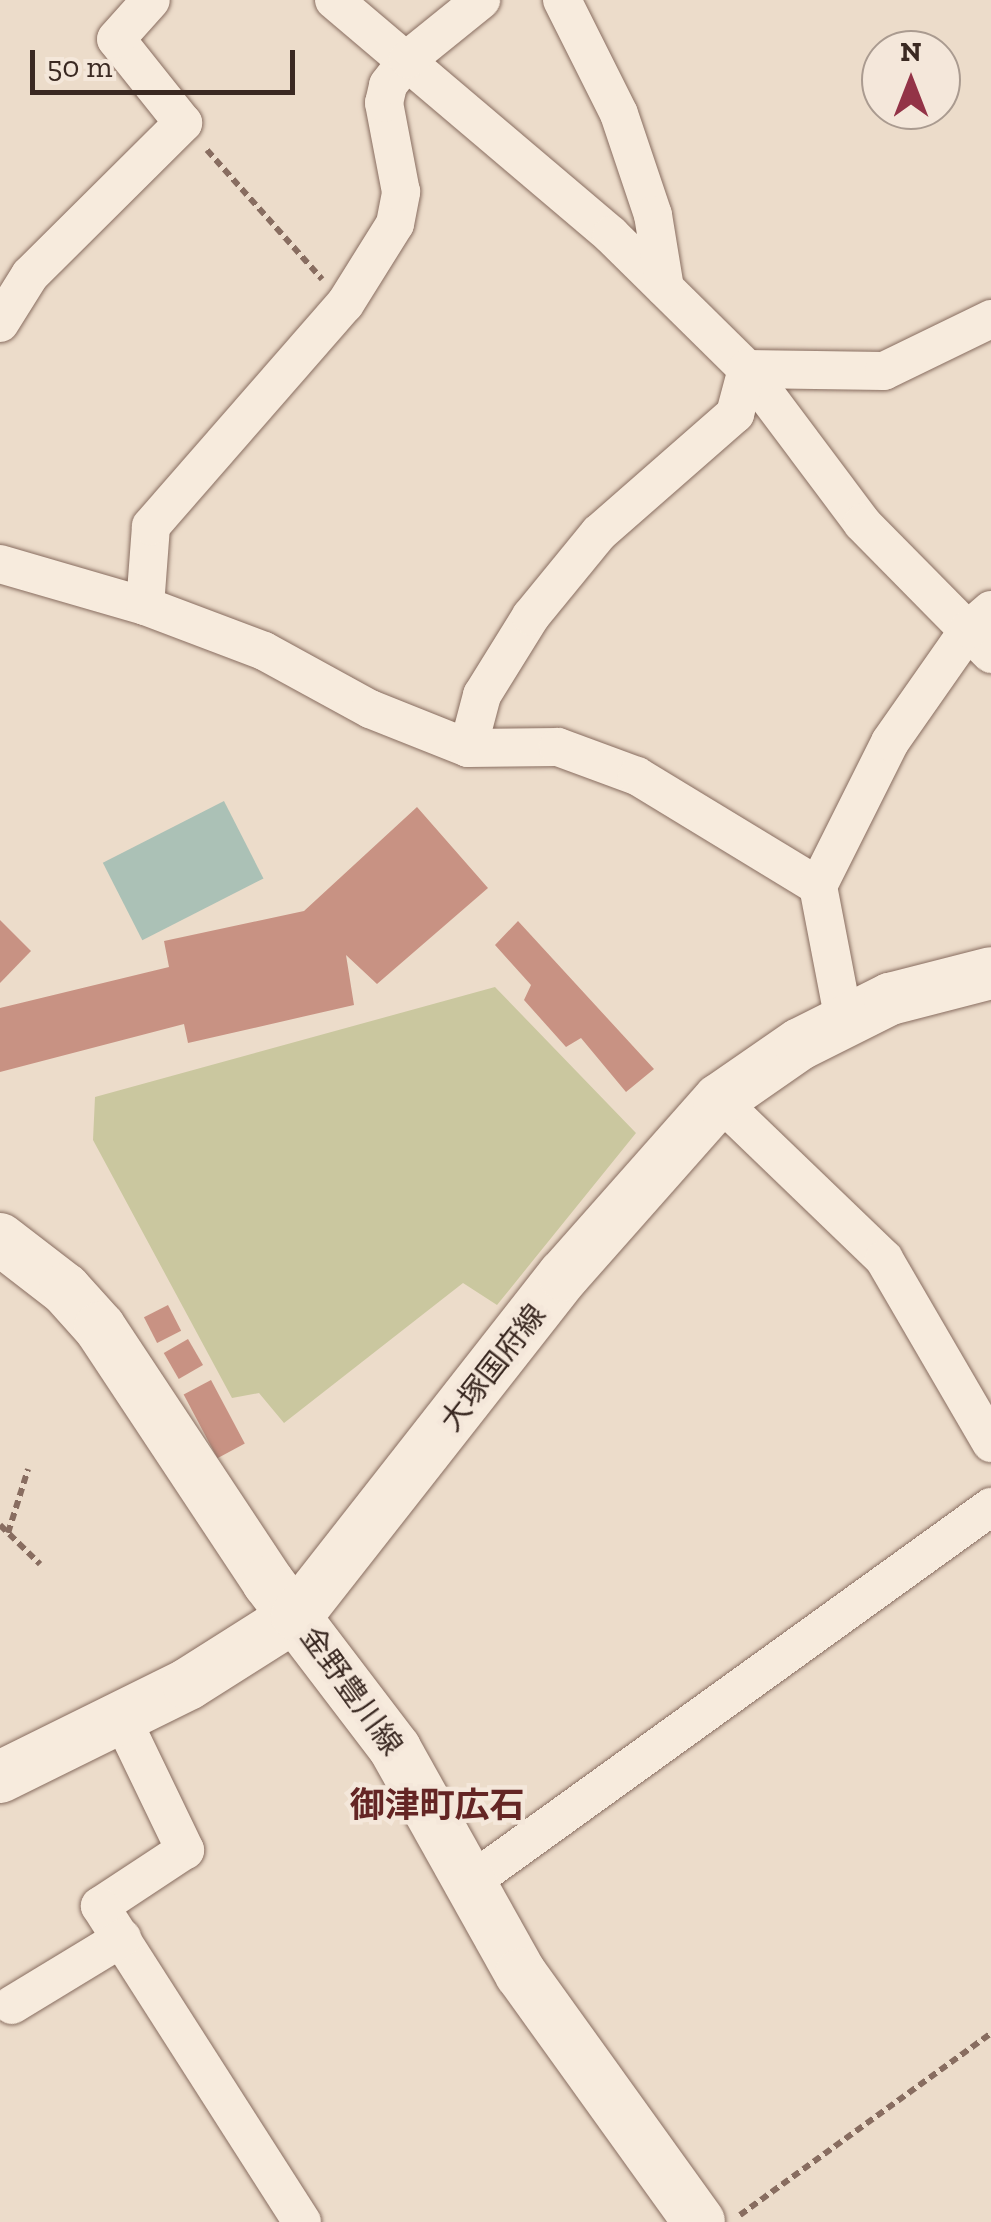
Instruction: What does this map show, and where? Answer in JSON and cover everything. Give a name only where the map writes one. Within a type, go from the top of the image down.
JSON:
[{"type":"main road","name":"大塚国府線","points":[[0,1777],[268,1639],[297,1616],[586,1248],[720,1100],[844,1022],[890,999],[991,973]]},
{"type":"main road","name":"金野豊川線","points":[[0,1239],[64,1289],[100,1328],[268,1582],[405,1765],[521,1974],[699,2222]]},
{"type":"street","points":[[0,323],[30,276],[183,123],[116,40],[151,0]]},
{"type":"street","points":[[334,0],[408,60],[665,288],[747,369],[862,523],[984,631],[890,742],[818,886],[844,1022]]},
{"type":"street","points":[[145,606],[152,526],[345,304],[395,224],[402,192],[384,103],[408,60],[481,0]]},
{"type":"street","points":[[562,0],[620,114],[654,215],[665,288]]},
{"type":"street","points":[[747,369],[884,372],[991,319]]},
{"type":"street","points":[[468,748],[482,695],[531,616],[599,533],[736,414],[747,369]]},
{"type":"street","points":[[0,564],[145,606],[264,651],[370,709],[468,748],[558,747],[638,776],[818,886]]},
{"type":"street","points":[[720,1100],[884,1259],[991,1443]]},
{"type":"street","points":[[468,1884],[991,1507]]},
{"type":"street","points":[[122,1717],[186,1850],[100,1906],[302,2222]]},
{"type":"street","points":[[12,2005],[122,1938]]},
{"type":"path","points":[[183,123],[345,304]]},
{"type":"path","points":[[8,1533],[28,1470]]},
{"type":"path","points":[[0,1525],[40,1564]]},
{"type":"path","points":[[731,2222],[991,2033]]},
{"type":"shaded area","points":[[224,801],[263,879],[142,940],[103,863]]},
{"type":"shaded area","points":[[495,987],[636,1133],[497,1305],[463,1283],[284,1423],[259,1393],[232,1398],[93,1140],[95,1097]]},
{"type":"building","points":[[417,807],[488,888],[377,984],[346,955],[354,1005],[188,1043],[184,1024],[0,1072],[0,1008],[169,967],[164,941],[304,911]]},
{"type":"building","points":[[0,920],[31,951],[0,983]]},
{"type":"building","points":[[518,921],[654,1069],[626,1092],[581,1038],[566,1047],[524,1000],[531,985],[495,945]]},
{"type":"building","points":[[168,1305],[181,1331],[157,1343],[144,1317]]},
{"type":"building","points":[[188,1339],[203,1365],[179,1379],[164,1353]]},
{"type":"building","points":[[211,1380],[245,1444],[217,1458],[184,1395]]},
{"type":"district","name":"御津町広石","points":[[437,1805]]}]
